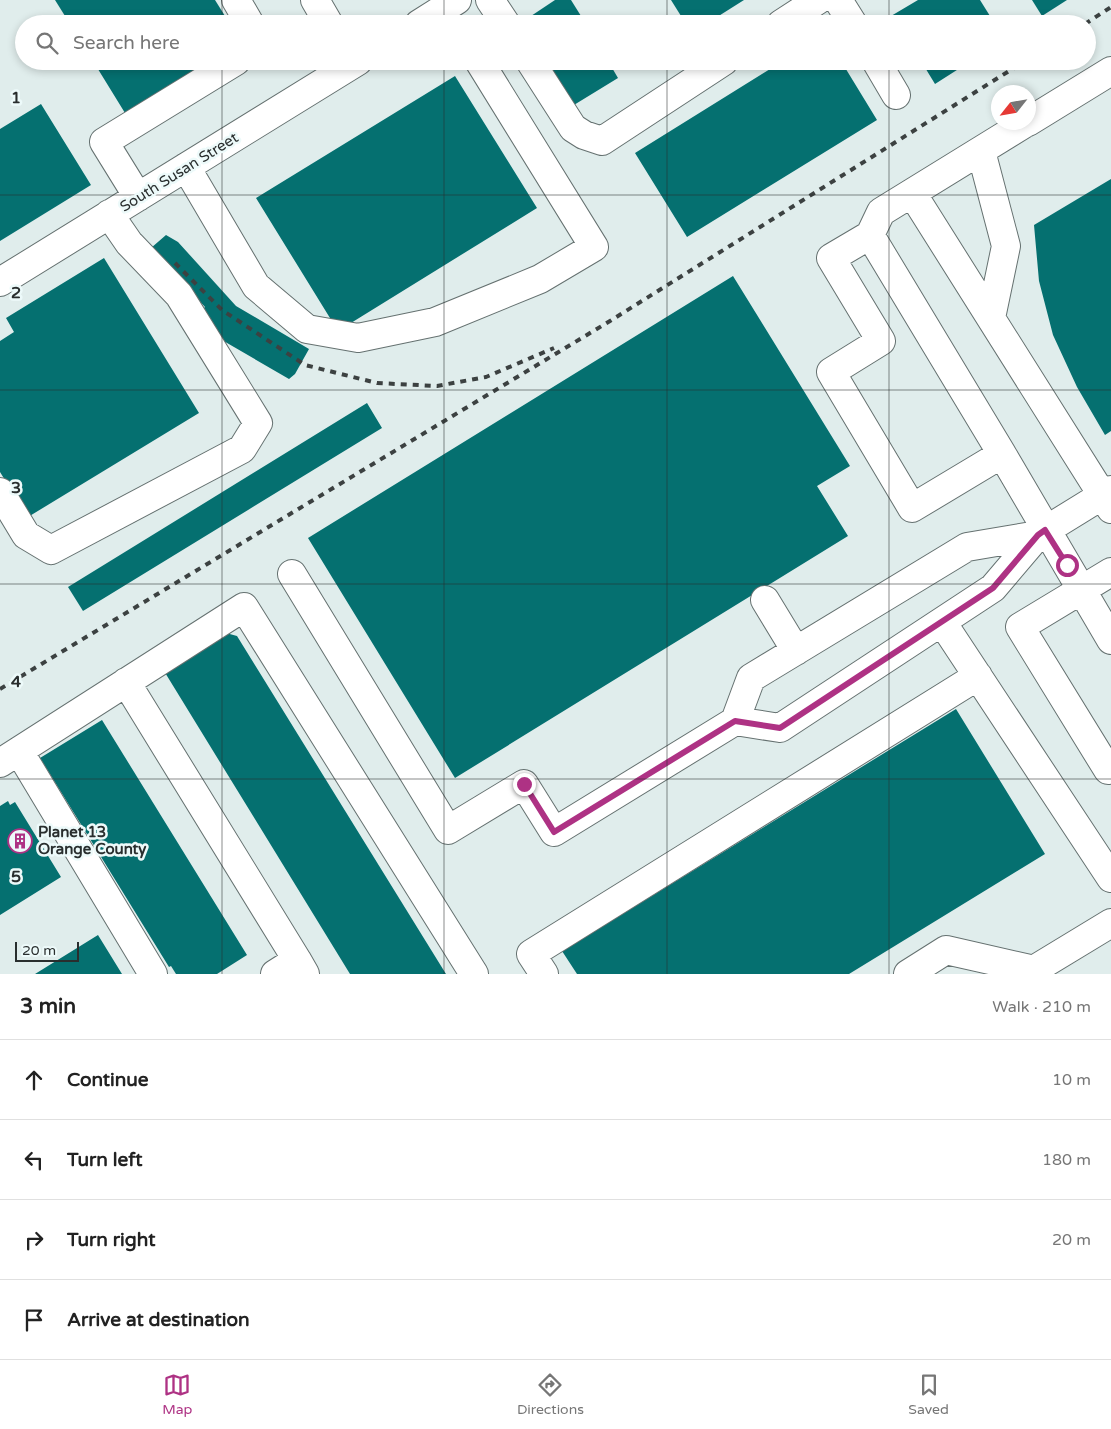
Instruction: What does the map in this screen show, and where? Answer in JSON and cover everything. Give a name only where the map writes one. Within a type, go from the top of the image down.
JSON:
[{"type":"street","points":[[236,0],[245,15]]},
{"type":"street","points":[[315,0],[324,15]]},
{"type":"street","points":[[490,0],[500,15]]},
{"type":"street","points":[[795,15],[818,0]]},
{"type":"street","points":[[838,0],[847,15]]},
{"type":"street","points":[[441,15],[453,10]]},
{"type":"street","points":[[138,197],[104,142],[221,70]]},
{"type":"street","name":"South Susan Street","points":[[0,282],[341,70]]},
{"type":"street","points":[[186,167],[256,286],[308,329],[358,338],[435,322],[540,279],[594,247],[485,70]]},
{"type":"street","points":[[536,70],[573,128],[584,135],[602,141],[710,70]]},
{"type":"street","points":[[881,70],[896,95]]},
{"type":"street","points":[[1036,117],[1111,71]]},
{"type":"street","points":[[1002,454],[912,508],[831,372],[881,341],[832,258],[870,235],[881,212],[1015,130]]},
{"type":"street","points":[[981,151],[1006,246],[991,318]]},
{"type":"street","points":[[292,574],[448,830],[524,784],[554,832],[735,721],[751,678],[967,547],[1041,532],[1108,498],[912,193]]},
{"type":"street","points":[[0,492],[26,535],[51,550],[242,449],[258,423],[179,295],[129,243],[110,214]]},
{"type":"street","points":[[870,235],[1002,454],[1041,532],[1081,590],[1111,640]]},
{"type":"street","points":[[735,721],[780,728],[993,588],[1041,532]]},
{"type":"street","points":[[1108,770],[1020,627],[1111,572]]},
{"type":"street","points":[[766,600],[796,651]]},
{"type":"street","points":[[153,974],[10,757],[244,607],[474,974]]},
{"type":"street","points":[[942,622],[1111,878]]},
{"type":"street","points":[[544,974],[531,954],[978,676]]},
{"type":"street","points":[[126,682],[292,969]]},
{"type":"street","points":[[908,974],[946,950],[1031,972],[1111,923]]},
{"type":"building","points":[[55,0],[215,0],[224,15],[64,15]]},
{"type":"building","points":[[555,0],[571,0],[580,15],[532,15]]},
{"type":"building","points":[[671,0],[744,0],[720,15],[680,15]]},
{"type":"building","points":[[918,0],[980,0],[989,15],[893,15]]},
{"type":"building","points":[[1032,0],[1067,0],[1044,15],[1041,15]]},
{"type":"building","points":[[99,70],[194,70],[125,113]]},
{"type":"building","points":[[546,70],[613,70],[618,78],[569,108]]},
{"type":"building","points":[[769,70],[846,70],[877,120],[687,237],[635,153]]},
{"type":"building","points":[[926,70],[957,70],[935,84]]},
{"type":"building","points":[[455,76],[537,208],[338,331],[256,198]]},
{"type":"building","points":[[41,104],[91,185],[0,241],[0,129]]},
{"type":"building","points":[[1111,179],[1111,431],[1105,435],[1077,387],[1053,335],[1039,281],[1034,225]]},
{"type":"building","points":[[166,235],[178,242],[236,306],[309,349],[295,374],[289,379],[215,336],[196,316],[205,307],[151,248]]},
{"type":"building","points":[[104,258],[199,413],[28,517],[0,472],[0,341],[14,332],[6,318]]},
{"type":"building","points":[[733,276],[850,466],[817,486],[848,536],[455,778],[308,538]]},
{"type":"building","points":[[367,403],[382,428],[83,611],[68,587]]},
{"type":"building","points":[[226,633],[237,636],[446,974],[350,974],[164,671]]},
{"type":"building","points":[[956,709],[1045,854],[849,974],[577,974],[562,951]]},
{"type":"building","points":[[102,720],[247,955],[217,974],[176,974],[171,966],[169,967],[40,758]]},
{"type":"building","name":"Planet 13 Orange County","points":[[8,801],[10,805],[15,802],[61,877],[0,915],[0,806]]},
{"type":"building","points":[[98,935],[122,974],[35,974]]},
{"type":"railway","points":[[1096,17],[1111,7]]},
{"type":"railway","points":[[0,689],[610,321],[1011,70]]},
{"type":"railway","points":[[175,263],[222,310],[305,365],[377,383],[437,386],[486,377],[554,348]]},
{"type":"place","name":"Planet 13 Orange County","points":[[20,841]]},
{"type":"route","points":[[524,784],[554,832],[735,721],[780,728],[993,588],[1038,535],[1045,530],[1067,565]]}]
